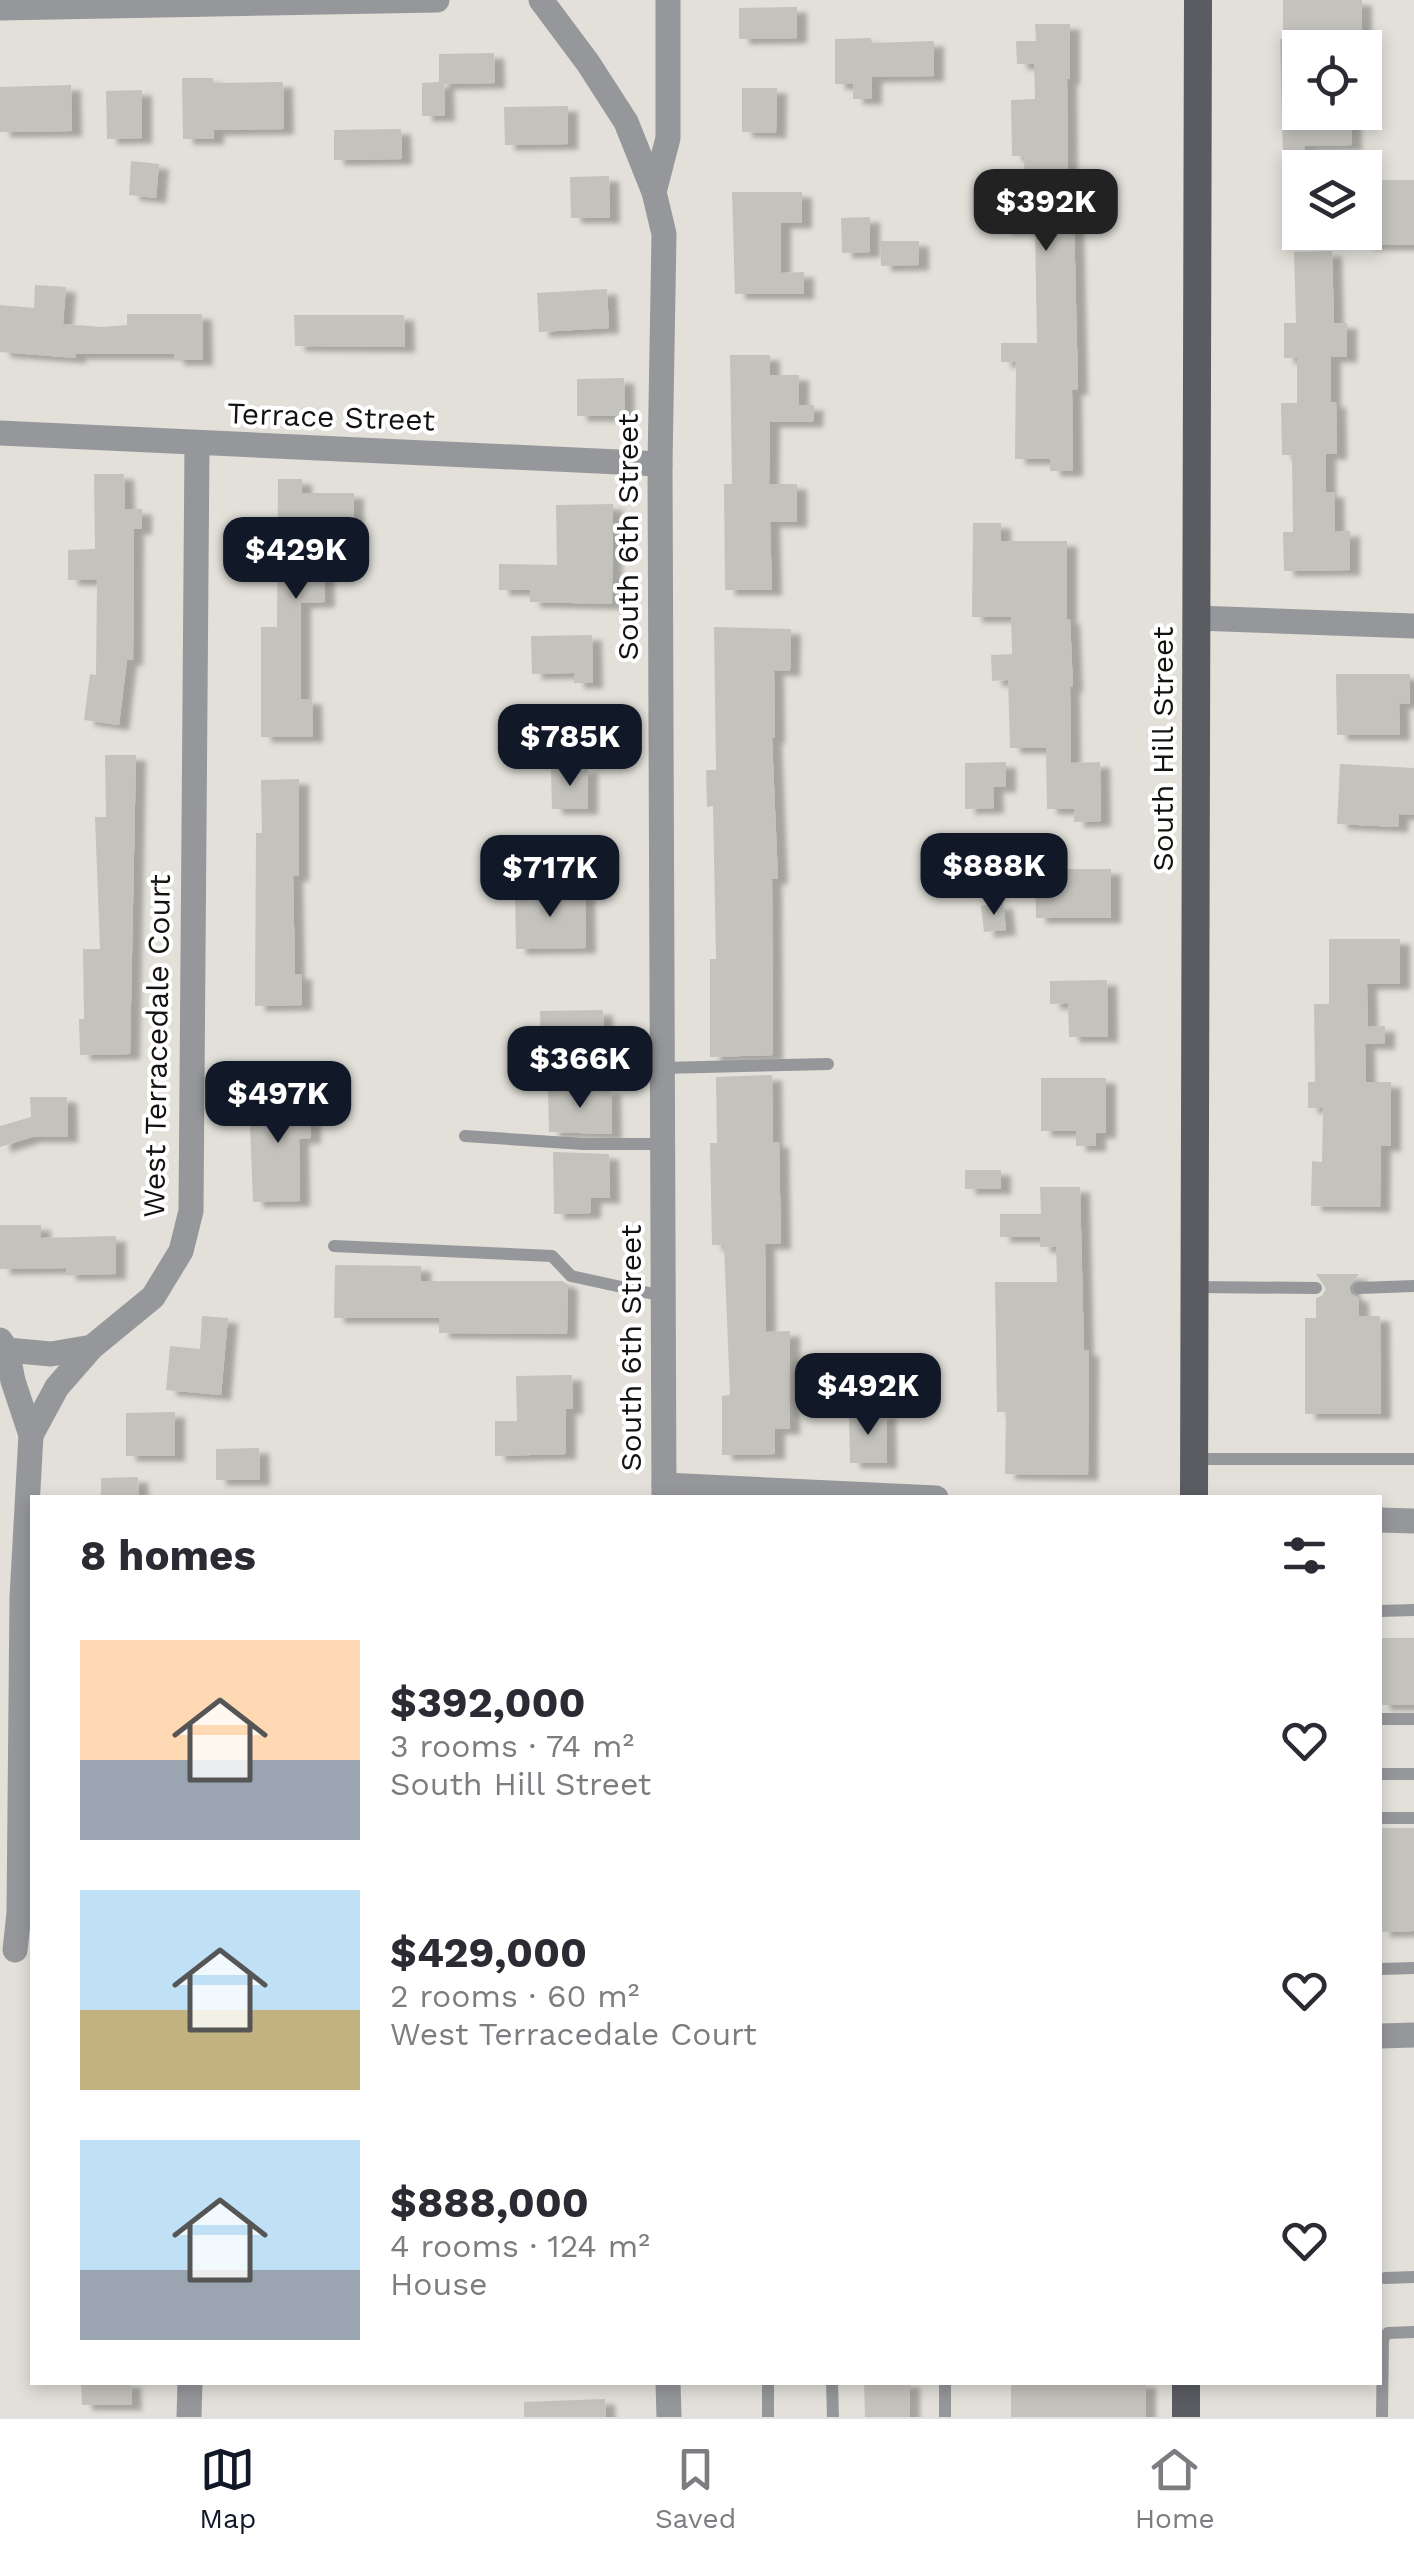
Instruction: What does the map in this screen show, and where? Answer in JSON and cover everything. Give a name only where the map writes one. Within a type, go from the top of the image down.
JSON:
[{"type":"main road","name":"South Hill Street","points":[[1194,1495],[1198,0]]},
{"type":"main road","points":[[1186,2385],[1186,2417]]},
{"type":"street","points":[[0,8],[437,0]]},
{"type":"street","points":[[541,0],[626,122],[654,192]]},
{"type":"street","name":"South 6th Street","points":[[664,1491],[660,464],[664,234],[654,192],[668,138],[668,0]]},
{"type":"street","name":"Terrace Street","points":[[0,433],[660,464]]},
{"type":"street","name":"West Terracedale Court","points":[[31,1436],[57,1388],[92,1347],[153,1298],[181,1251],[191,1210],[197,444]]},
{"type":"street","points":[[1196,618],[1414,626]]},
{"type":"street","points":[[16,1950],[26,1829],[22,1578],[31,1436],[4,1345],[51,1354],[92,1347]]},
{"type":"street","points":[[664,1491],[819,1495]]},
{"type":"street","points":[[1382,1520],[1414,1522]]},
{"type":"street","points":[[1382,2036],[1414,2036]]},
{"type":"street","points":[[189,2417],[190,2385]]},
{"type":"street","points":[[668,2385],[668,2417]]},
{"type":"lane","points":[[662,1068],[828,1064]]},
{"type":"lane","points":[[465,1136],[584,1144],[662,1144]]},
{"type":"lane","points":[[334,1246],[552,1256],[571,1276],[663,1296]]},
{"type":"lane","points":[[1195,1286],[1316,1288]]},
{"type":"lane","points":[[1359,1288],[1414,1286]]},
{"type":"lane","points":[[1194,1459],[1414,1459]]},
{"type":"lane","points":[[1382,1610],[1414,1610]]},
{"type":"lane","points":[[1382,1719],[1414,1719]]},
{"type":"lane","points":[[1382,1774],[1414,1774]]},
{"type":"lane","points":[[1382,1818],[1414,1818]]},
{"type":"lane","points":[[1382,1969],[1414,1968]]},
{"type":"lane","points":[[1385,2278],[1414,2277]]},
{"type":"lane","points":[[1382,2341],[1388,2333],[1414,2332]]},
{"type":"lane","points":[[768,2385],[768,2417]]},
{"type":"lane","points":[[832,2385],[833,2417]]},
{"type":"lane","points":[[945,2385],[945,2417]]},
{"type":"lane","points":[[1381,2385],[1382,2417]]},
{"type":"building","points":[[1283,0],[1362,0],[1362,30],[1283,30]]},
{"type":"building","points":[[797,7],[797,38],[739,39],[739,8]]},
{"type":"building","points":[[1035,24],[1070,24],[1068,176],[1073,176],[1078,389],[1072,390],[1073,471],[1050,471],[1050,459],[1015,459],[1016,362],[1001,362],[1001,343],[1037,343],[1035,229],[1002,229],[1002,197],[1025,197],[1024,156],[1012,156],[1011,100],[1035,99],[1034,64],[1017,64],[1016,41],[1036,41]]},
{"type":"building","points":[[871,38],[872,43],[934,41],[934,76],[872,77],[872,99],[853,99],[853,84],[835,84],[835,39]]},
{"type":"building","points":[[1280,39],[1282,39],[1282,118]]},
{"type":"building","points":[[494,53],[495,83],[444,84],[445,116],[422,116],[422,83],[439,82],[439,54]]},
{"type":"building","points":[[182,78],[213,78],[213,83],[283,82],[284,129],[214,130],[214,139],[183,139]]},
{"type":"building","points":[[71,85],[72,131],[0,132],[0,87]]},
{"type":"building","points":[[742,88],[777,88],[776,133],[742,132]]},
{"type":"building","points":[[142,90],[142,138],[107,139],[106,91]]},
{"type":"building","points":[[568,106],[568,144],[505,145],[504,107]]},
{"type":"building","points":[[401,129],[402,159],[334,160],[334,130]]},
{"type":"building","points":[[1282,130],[1352,130],[1352,145],[1283,150]]},
{"type":"building","points":[[131,161],[159,164],[156,198],[129,195]]},
{"type":"building","points":[[609,176],[610,218],[571,218],[570,177]]},
{"type":"building","points":[[1382,180],[1414,180],[1414,245],[1382,245]]},
{"type":"building","points":[[732,192],[802,192],[802,223],[781,223],[781,273],[804,272],[804,294],[735,294]]},
{"type":"building","points":[[870,217],[870,252],[842,253],[841,218]]},
{"type":"building","points":[[880,241],[919,241],[919,265],[881,266]]},
{"type":"building","points":[[1332,251],[1334,323],[1347,323],[1347,357],[1331,357],[1337,454],[1326,454],[1326,492],[1334,492],[1335,532],[1350,531],[1350,570],[1284,571],[1283,532],[1293,532],[1292,455],[1282,455],[1281,403],[1297,403],[1297,358],[1284,358],[1284,323],[1296,323],[1294,252]]},
{"type":"building","points":[[35,285],[66,287],[63,324],[102,327],[127,325],[127,314],[202,314],[203,360],[174,360],[174,354],[76,354],[76,358],[0,352],[0,305],[34,308]]},
{"type":"building","points":[[607,289],[609,328],[539,332],[537,293]]},
{"type":"building","points":[[294,315],[404,315],[405,347],[295,346]]},
{"type":"building","points":[[730,355],[770,355],[770,375],[799,375],[799,405],[814,405],[813,422],[770,422],[769,484],[797,484],[797,522],[770,522],[772,590],[725,590],[724,484],[732,484]]},
{"type":"building","points":[[624,378],[625,416],[577,416],[577,379]]},
{"type":"building","points":[[94,474],[124,474],[125,509],[142,509],[142,529],[134,529],[133,660],[127,660],[119,725],[84,720],[90,674],[96,675],[97,580],[68,580],[68,550],[95,549]]},
{"type":"building","points":[[278,479],[302,479],[302,493],[354,493],[354,531],[323,531],[325,602],[301,603],[301,699],[312,699],[313,737],[261,737],[261,627],[277,627]]},
{"type":"building","points":[[613,504],[612,604],[530,602],[530,590],[499,590],[499,564],[557,565],[556,505]]},
{"type":"building","points":[[973,523],[1001,523],[1001,541],[1067,541],[1067,619],[1073,687],[1071,763],[1100,762],[1101,821],[1074,822],[1074,809],[1047,809],[1046,748],[1010,748],[1008,680],[992,681],[991,655],[1012,654],[1011,617],[972,617]]},
{"type":"building","points":[[714,627],[791,629],[790,671],[774,670],[772,738],[778,879],[772,879],[773,1055],[710,1057],[710,959],[716,959],[713,806],[707,807],[706,770],[716,770]]},
{"type":"building","points":[[592,635],[593,683],[574,683],[574,673],[532,674],[531,636]]},
{"type":"building","points":[[1336,674],[1410,674],[1410,704],[1399,703],[1400,735],[1337,735]]},
{"type":"building","points":[[105,755],[136,755],[130,1054],[80,1055],[83,949],[100,949],[95,817],[106,817]]},
{"type":"building","points":[[1006,762],[1006,787],[993,787],[994,808],[965,809],[965,763]]},
{"type":"building","points":[[1340,764],[1414,768],[1414,815],[1399,814],[1398,827],[1337,824]]},
{"type":"building","points":[[588,768],[588,809],[552,809],[551,769]]},
{"type":"building","points":[[299,779],[299,876],[293,876],[295,974],[302,974],[302,1005],[255,1006],[256,833],[262,833],[261,780]]},
{"type":"building","points":[[1035,869],[1111,869],[1111,918],[1036,918]]},
{"type":"building","points":[[585,892],[586,948],[516,949],[515,893]]},
{"type":"building","points":[[1003,903],[1006,930],[984,932],[981,906]]},
{"type":"building","points":[[1329,939],[1400,939],[1400,984],[1367,984],[1368,1027],[1385,1026],[1385,1044],[1365,1044],[1366,1082],[1391,1082],[1391,1146],[1381,1146],[1380,1207],[1311,1206],[1312,1161],[1322,1162],[1323,1108],[1308,1108],[1308,1082],[1315,1082],[1314,1004],[1329,1004]]},
{"type":"building","points":[[1107,980],[1108,1037],[1069,1037],[1068,1003],[1050,1004],[1050,981]]},
{"type":"building","points":[[603,1010],[604,1043],[541,1044],[540,1011]]},
{"type":"building","points":[[772,1075],[773,1142],[779,1142],[781,1244],[765,1244],[766,1332],[790,1331],[790,1429],[775,1429],[775,1454],[722,1455],[722,1396],[730,1395],[724,1245],[712,1245],[710,1143],[717,1143],[716,1077]]},
{"type":"building","points":[[1041,1078],[1106,1078],[1106,1133],[1096,1133],[1096,1146],[1076,1146],[1076,1131],[1041,1131]]},
{"type":"building","points":[[611,1089],[612,1134],[549,1132],[548,1090]]},
{"type":"building","points":[[30,1097],[67,1097],[68,1137],[32,1137],[0,1147],[0,1126],[31,1117]]},
{"type":"building","points":[[311,1097],[311,1138],[299,1139],[300,1201],[253,1202],[249,1099]]},
{"type":"building","points":[[553,1152],[609,1154],[610,1198],[591,1198],[591,1213],[554,1214]]},
{"type":"building","points":[[965,1170],[1001,1170],[1001,1189],[965,1189]]},
{"type":"building","points":[[1040,1187],[1080,1187],[1084,1351],[1089,1350],[1088,1475],[1005,1474],[1006,1412],[997,1412],[995,1282],[1057,1282],[1056,1247],[1040,1247],[1040,1237],[1000,1237],[1000,1214],[1041,1214]]},
{"type":"building","points":[[0,1225],[41,1225],[41,1238],[116,1236],[116,1274],[66,1275],[66,1268],[0,1269]]},
{"type":"building","points":[[335,1265],[421,1266],[421,1281],[562,1281],[568,1285],[567,1334],[439,1333],[439,1318],[334,1318]]},
{"type":"building","points":[[1316,1274],[1359,1274],[1349,1287],[1351,1294],[1359,1298],[1359,1316],[1380,1316],[1381,1414],[1305,1414],[1305,1318],[1316,1318],[1316,1298],[1326,1289]]},
{"type":"building","points":[[202,1316],[228,1318],[221,1395],[166,1390],[170,1346],[200,1349]]},
{"type":"building","points":[[572,1375],[573,1409],[566,1409],[566,1454],[495,1456],[495,1421],[517,1421],[516,1376]]},
{"type":"building","points":[[175,1412],[175,1456],[126,1456],[126,1413]]},
{"type":"building","points":[[886,1412],[887,1463],[850,1463],[849,1413]]},
{"type":"building","points":[[259,1448],[260,1480],[216,1480],[216,1449]]},
{"type":"building","points":[[138,1477],[139,1495],[101,1495],[101,1478]]},
{"type":"building","points":[[1382,1638],[1414,1638],[1414,1705],[1382,1705]]},
{"type":"building","points":[[1382,1828],[1414,1828],[1414,1931],[1382,1932]]},
{"type":"building","points":[[81,2385],[131,2385],[132,2405],[82,2405]]},
{"type":"building","points":[[864,2385],[910,2385],[910,2417],[865,2417]]},
{"type":"building","points":[[1011,2385],[1146,2385],[1146,2417],[1011,2417]]},
{"type":"building","points":[[605,2399],[606,2417],[524,2417],[524,2402]]}]
